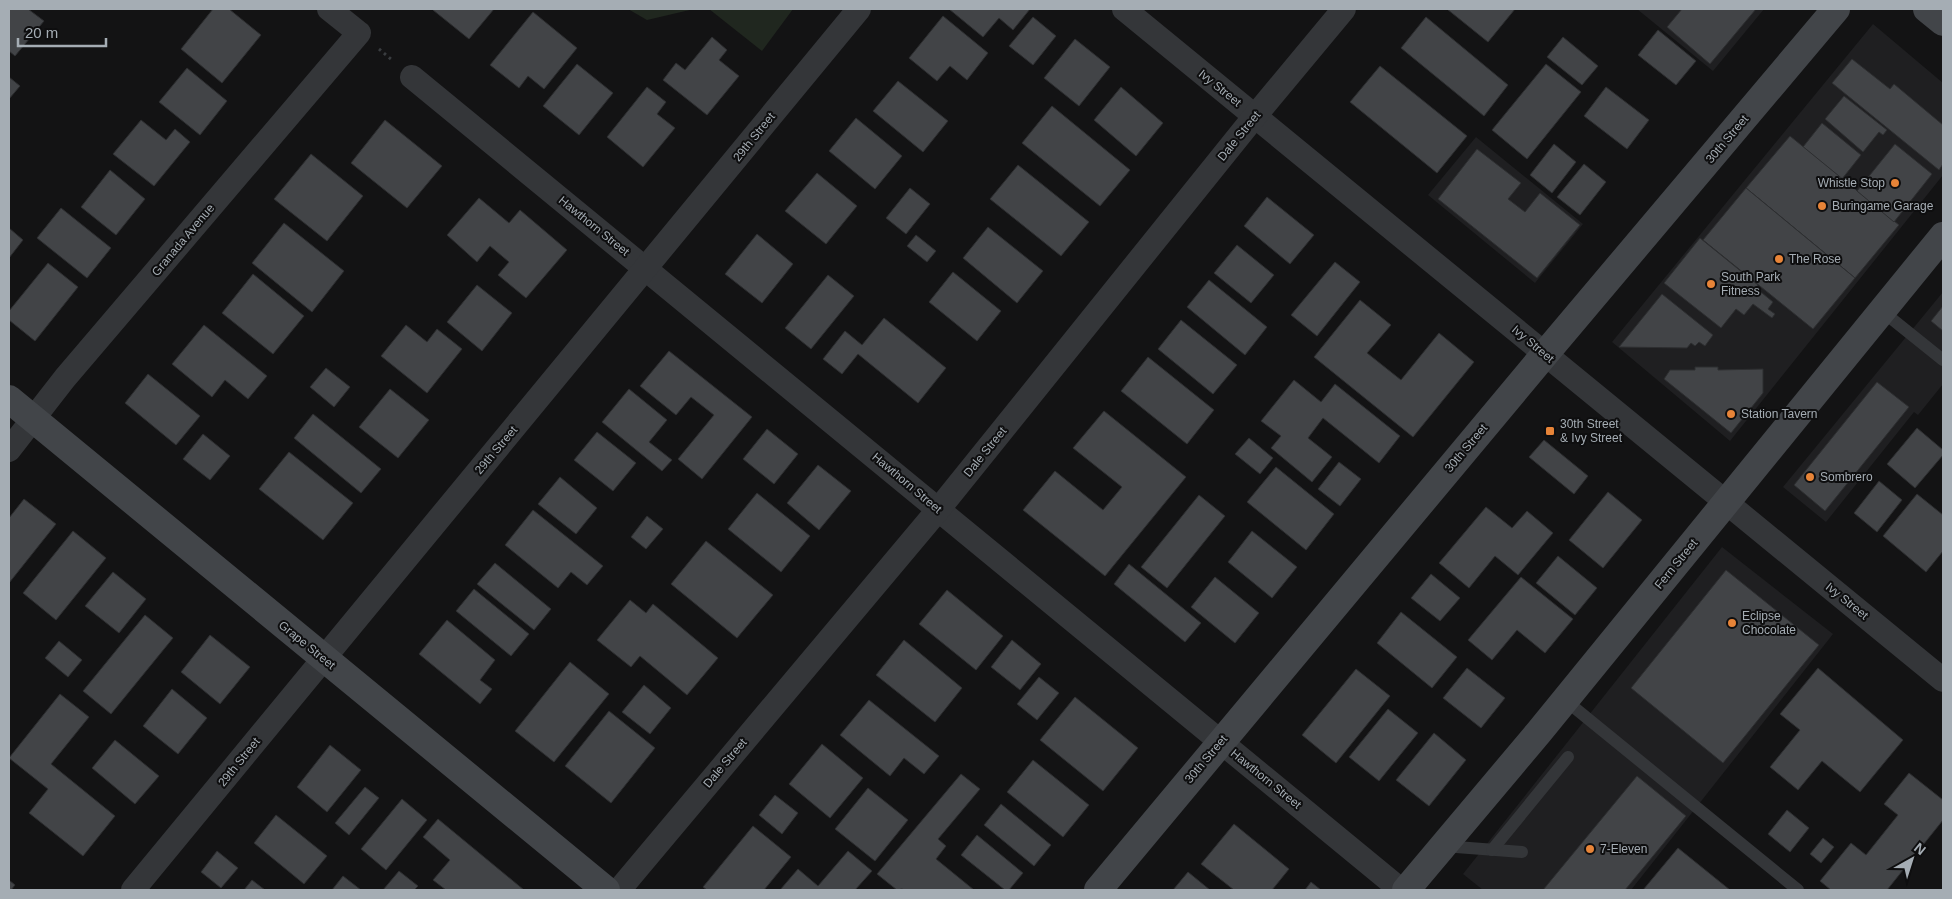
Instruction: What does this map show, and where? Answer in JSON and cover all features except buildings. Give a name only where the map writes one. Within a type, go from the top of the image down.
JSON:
[{"type":"street","points":[[330,9],[359,33]]},
{"type":"street","name":"29th Street","points":[[134,890],[859,9]]},
{"type":"street","name":"Ivy Street","points":[[1124,9],[1943,680]]},
{"type":"street","name":"Dale Street","points":[[619,890],[938,510],[1255,116],[1344,9]]},
{"type":"street","name":"30th Street","points":[[1098,890],[1545,354],[1836,9]]},
{"type":"street","points":[[1927,9],[1943,22]]},
{"type":"street","name":"Granada Avenue","points":[[9,450],[65,378],[359,33]]},
{"type":"street","name":"Hawthorn Street","points":[[412,76],[1401,890]]},
{"type":"street","name":"Fern Street","points":[[1406,890],[1565,700],[1943,236]]},
{"type":"street","name":"Grape Street","points":[[9,400],[606,890]]},
{"type":"lane","points":[[1882,312],[1943,360]]},
{"type":"lane","points":[[1565,700],[1798,890]]},
{"type":"lane","points":[[1492,850],[1568,757]]},
{"type":"lane","points":[[1443,846],[1522,852]]},
{"type":"path","points":[[359,33],[412,76]]},
{"type":"shaded area","points":[[628,9],[694,9],[647,20]]},
{"type":"shaded area","points":[[709,9],[793,9],[762,51]]},
{"type":"shaded area","points":[[1637,9],[1764,9],[1713,71]]},
{"type":"shaded area","points":[[1873,24],[1943,83],[1943,175],[1730,441],[1612,342]]},
{"type":"shaded area","points":[[1476,137],[1583,224],[1535,283],[1428,195]]},
{"type":"shaded area","points":[[1943,292],[1943,384],[1918,415],[1914,412],[1826,522],[1783,487]]},
{"type":"shaded area","points":[[1722,547],[1833,634],[1631,890],[1483,890],[1463,874]]},
{"type":"place","name":"Whistle Stop","points":[[1895,183]]},
{"type":"place","name":"Buringame Garage","points":[[1822,206]]},
{"type":"place","name":"The Rose","points":[[1779,259]]},
{"type":"place","name":"South Park Fitness","points":[[1711,284]]},
{"type":"place","name":"Station Tavern","points":[[1731,414]]},
{"type":"place","name":"30th Street & Ivy Street","points":[[1550,431]]},
{"type":"place","name":"Sombrero","points":[[1810,477]]},
{"type":"place","name":"Eclipse Chocolate","points":[[1732,623]]},
{"type":"place","name":"7-Eleven","points":[[1590,849]]}]
